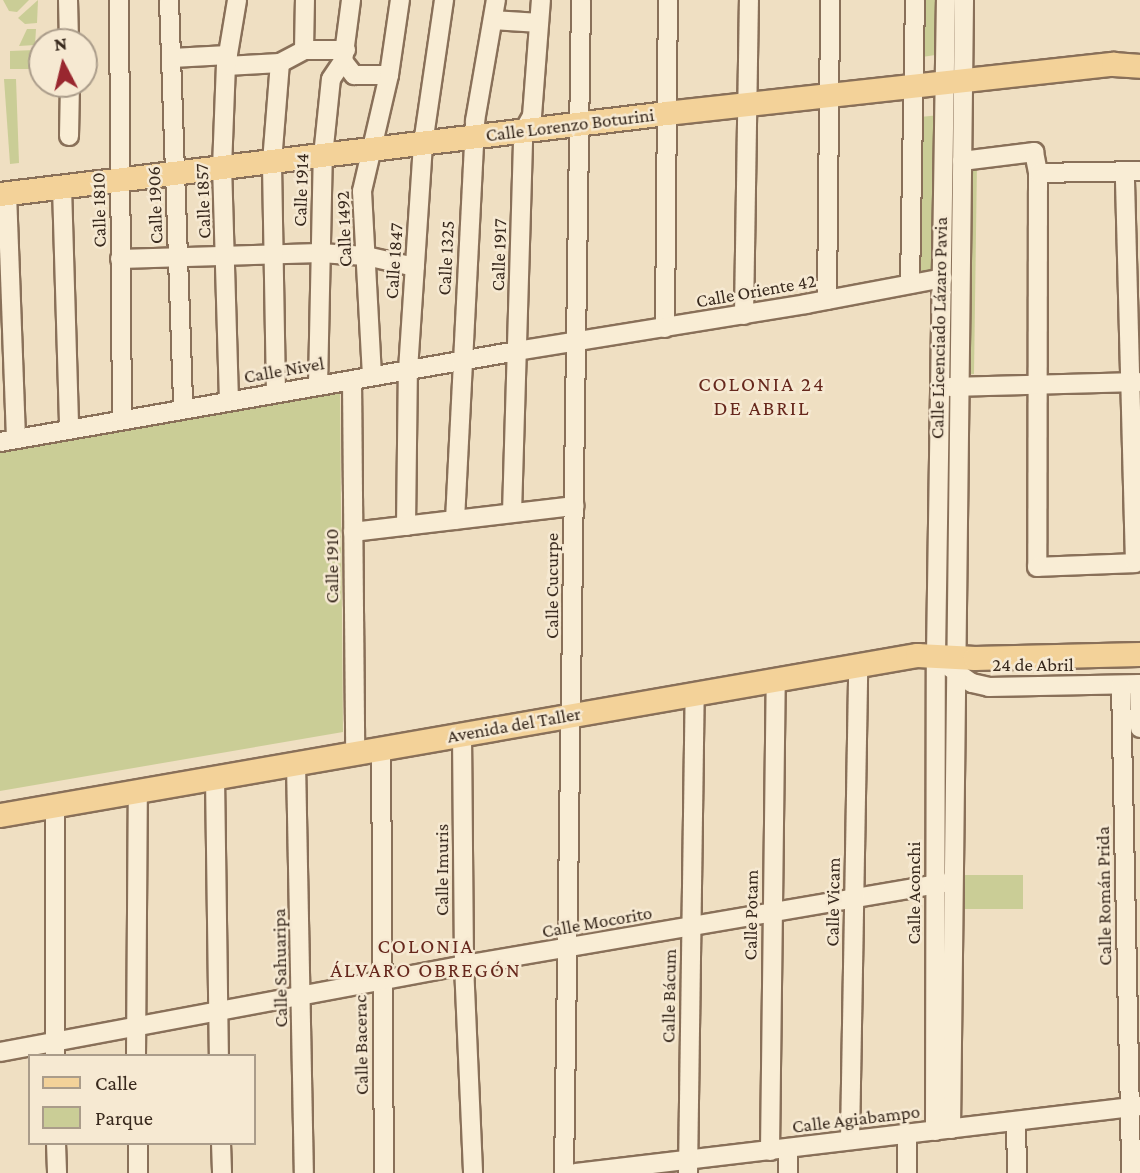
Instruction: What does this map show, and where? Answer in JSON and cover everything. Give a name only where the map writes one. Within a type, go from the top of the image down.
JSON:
[{"type":"main road","points":[[1113,64],[1140,61]]},
{"type":"main road","name":"Calle Lorenzo Boturini","points":[[4,193],[119,182],[666,113],[1113,64],[1140,66]]},
{"type":"main road","name":"Avenida del Taller","points":[[0,815],[858,666],[1140,653]]},
{"type":"main road","name":"Avenida del Taller","points":[[1030,657],[1069,670],[1135,681]]},
{"type":"street","points":[[68,0],[69,28]]},
{"type":"street","name":"Calle 1810","points":[[119,0],[122,420]]},
{"type":"street","name":"Calle 1906","points":[[169,0],[183,409]]},
{"type":"street","name":"Calle 1857","points":[[229,401],[222,168],[227,60],[237,0]]},
{"type":"street","points":[[304,50],[305,0]]},
{"type":"street","name":"Calle 1914","points":[[318,386],[323,156],[331,79],[344,55],[351,0]]},
{"type":"street","name":"Calle 1492","points":[[372,376],[362,191],[389,75],[400,0]]},
{"type":"street","name":"Calle 1847","points":[[406,526],[408,370],[423,144],[444,0]]},
{"type":"street","name":"Calle 1325","points":[[455,520],[474,138],[496,0]]},
{"type":"street","name":"Calle 1917","points":[[512,513],[523,132],[532,116],[541,0]]},
{"type":"street","name":"Calle Cucurpe","points":[[564,1173],[581,0]]},
{"type":"street","points":[[665,328],[668,0]]},
{"type":"street","points":[[744,315],[749,0]]},
{"type":"street","points":[[827,300],[830,0]]},
{"type":"street","points":[[910,284],[915,0]]},
{"type":"street","name":"Calle Licenciado Lázaro Pavia","points":[[946,0],[962,161],[960,387],[948,661]]},
{"type":"street","name":"Calle Licenciado Lázaro Pavia","points":[[948,661],[940,387],[954,83],[964,0]]},
{"type":"street","points":[[493,20],[538,23]]},
{"type":"street","points":[[172,58],[280,63],[304,50],[344,55],[354,75],[389,75]]},
{"type":"street","points":[[1113,64],[1140,55]]},
{"type":"street","points":[[276,393],[272,162],[280,63]]},
{"type":"street","points":[[69,136],[70,98]]},
{"type":"street","points":[[962,161],[1034,152],[1038,173],[1037,567],[1135,563],[1133,171],[1038,173]]},
{"type":"street","points":[[62,187],[69,429]]},
{"type":"street","points":[[4,193],[8,440]]},
{"type":"street","points":[[120,259],[178,255],[320,253],[366,256],[415,267]]},
{"type":"street","name":"Calle Oriente 42","points":[[576,342],[744,315],[943,278]]},
{"type":"street","name":"Calle Nivel","points":[[8,440],[576,342]]},
{"type":"street","name":"Calle 1910","points":[[352,380],[355,753]]},
{"type":"street","points":[[940,387],[1135,382]]},
{"type":"street","points":[[353,532],[573,506]]},
{"type":"street","name":"24 de Abril","points":[[948,661],[972,683],[989,687],[1135,681]]},
{"type":"street","name":"Calle Aconchi","points":[[943,1130],[948,661]]},
{"type":"street","name":"Calle Vicam","points":[[850,1140],[858,666]]},
{"type":"street","name":"Calle Potam","points":[[776,680],[772,911],[779,1150],[788,1173]]},
{"type":"street","points":[[1135,681],[1140,728]]},
{"type":"street","name":"Calle Román Prida","points":[[1131,1173],[1135,1113],[1135,681]]},
{"type":"street","name":"Calle Bácum","points":[[688,1167],[695,693]]},
{"type":"street","name":"Calle Imuris","points":[[462,734],[464,965],[473,1173]]},
{"type":"street","name":"Calle Bacerac","points":[[381,748],[384,1173]]},
{"type":"street","name":"Calle Sahuaripa","points":[[296,763],[304,1173]]},
{"type":"street","points":[[215,777],[219,1054]]},
{"type":"street","points":[[136,1054],[138,791]]},
{"type":"street","points":[[55,805],[55,1049]]},
{"type":"street","name":"Calle Mocorito","points":[[0,1052],[55,1049],[136,1026],[301,995],[944,883]]},
{"type":"street","name":"Calle Agiabampo","points":[[576,1173],[688,1167],[850,1140],[1016,1121],[1135,1113]]},
{"type":"street","points":[[1016,1121],[1017,1173]]},
{"type":"street","points":[[907,1134],[907,1173]]},
{"type":"street","points":[[57,1145],[57,1173]]},
{"type":"street","points":[[138,1145],[138,1173]]},
{"type":"street","points":[[221,1145],[222,1173]]},
{"type":"green space","points":[[3,0],[29,0],[17,12],[9,11]]},
{"type":"green space","points":[[38,0],[37,23],[25,24],[18,18]]},
{"type":"green space","points":[[922,0],[942,0],[942,54],[922,57]]},
{"type":"green space","points":[[27,29],[28,29],[28,45],[19,46]]},
{"type":"green space","points":[[28,50],[28,69],[10,69],[10,51]]},
{"type":"green space","points":[[4,79],[16,79],[19,163],[10,164]]},
{"type":"green space","points":[[956,111],[953,377],[949,377],[952,112]]},
{"type":"green space","points":[[940,115],[937,274],[917,277],[920,117]]},
{"type":"green space","points":[[977,163],[974,374],[962,375],[968,164]]},
{"type":"green space","points":[[340,393],[343,732],[0,791],[0,453]]},
{"type":"green space","points":[[965,875],[1023,875],[1023,909],[964,909]]},
{"type":"district","name":"COLONIA 24 DE ABRIL","points":[[762,396]]},
{"type":"district","name":"COLONIA ÁLVARO OBREGÓN","points":[[426,958]]}]
